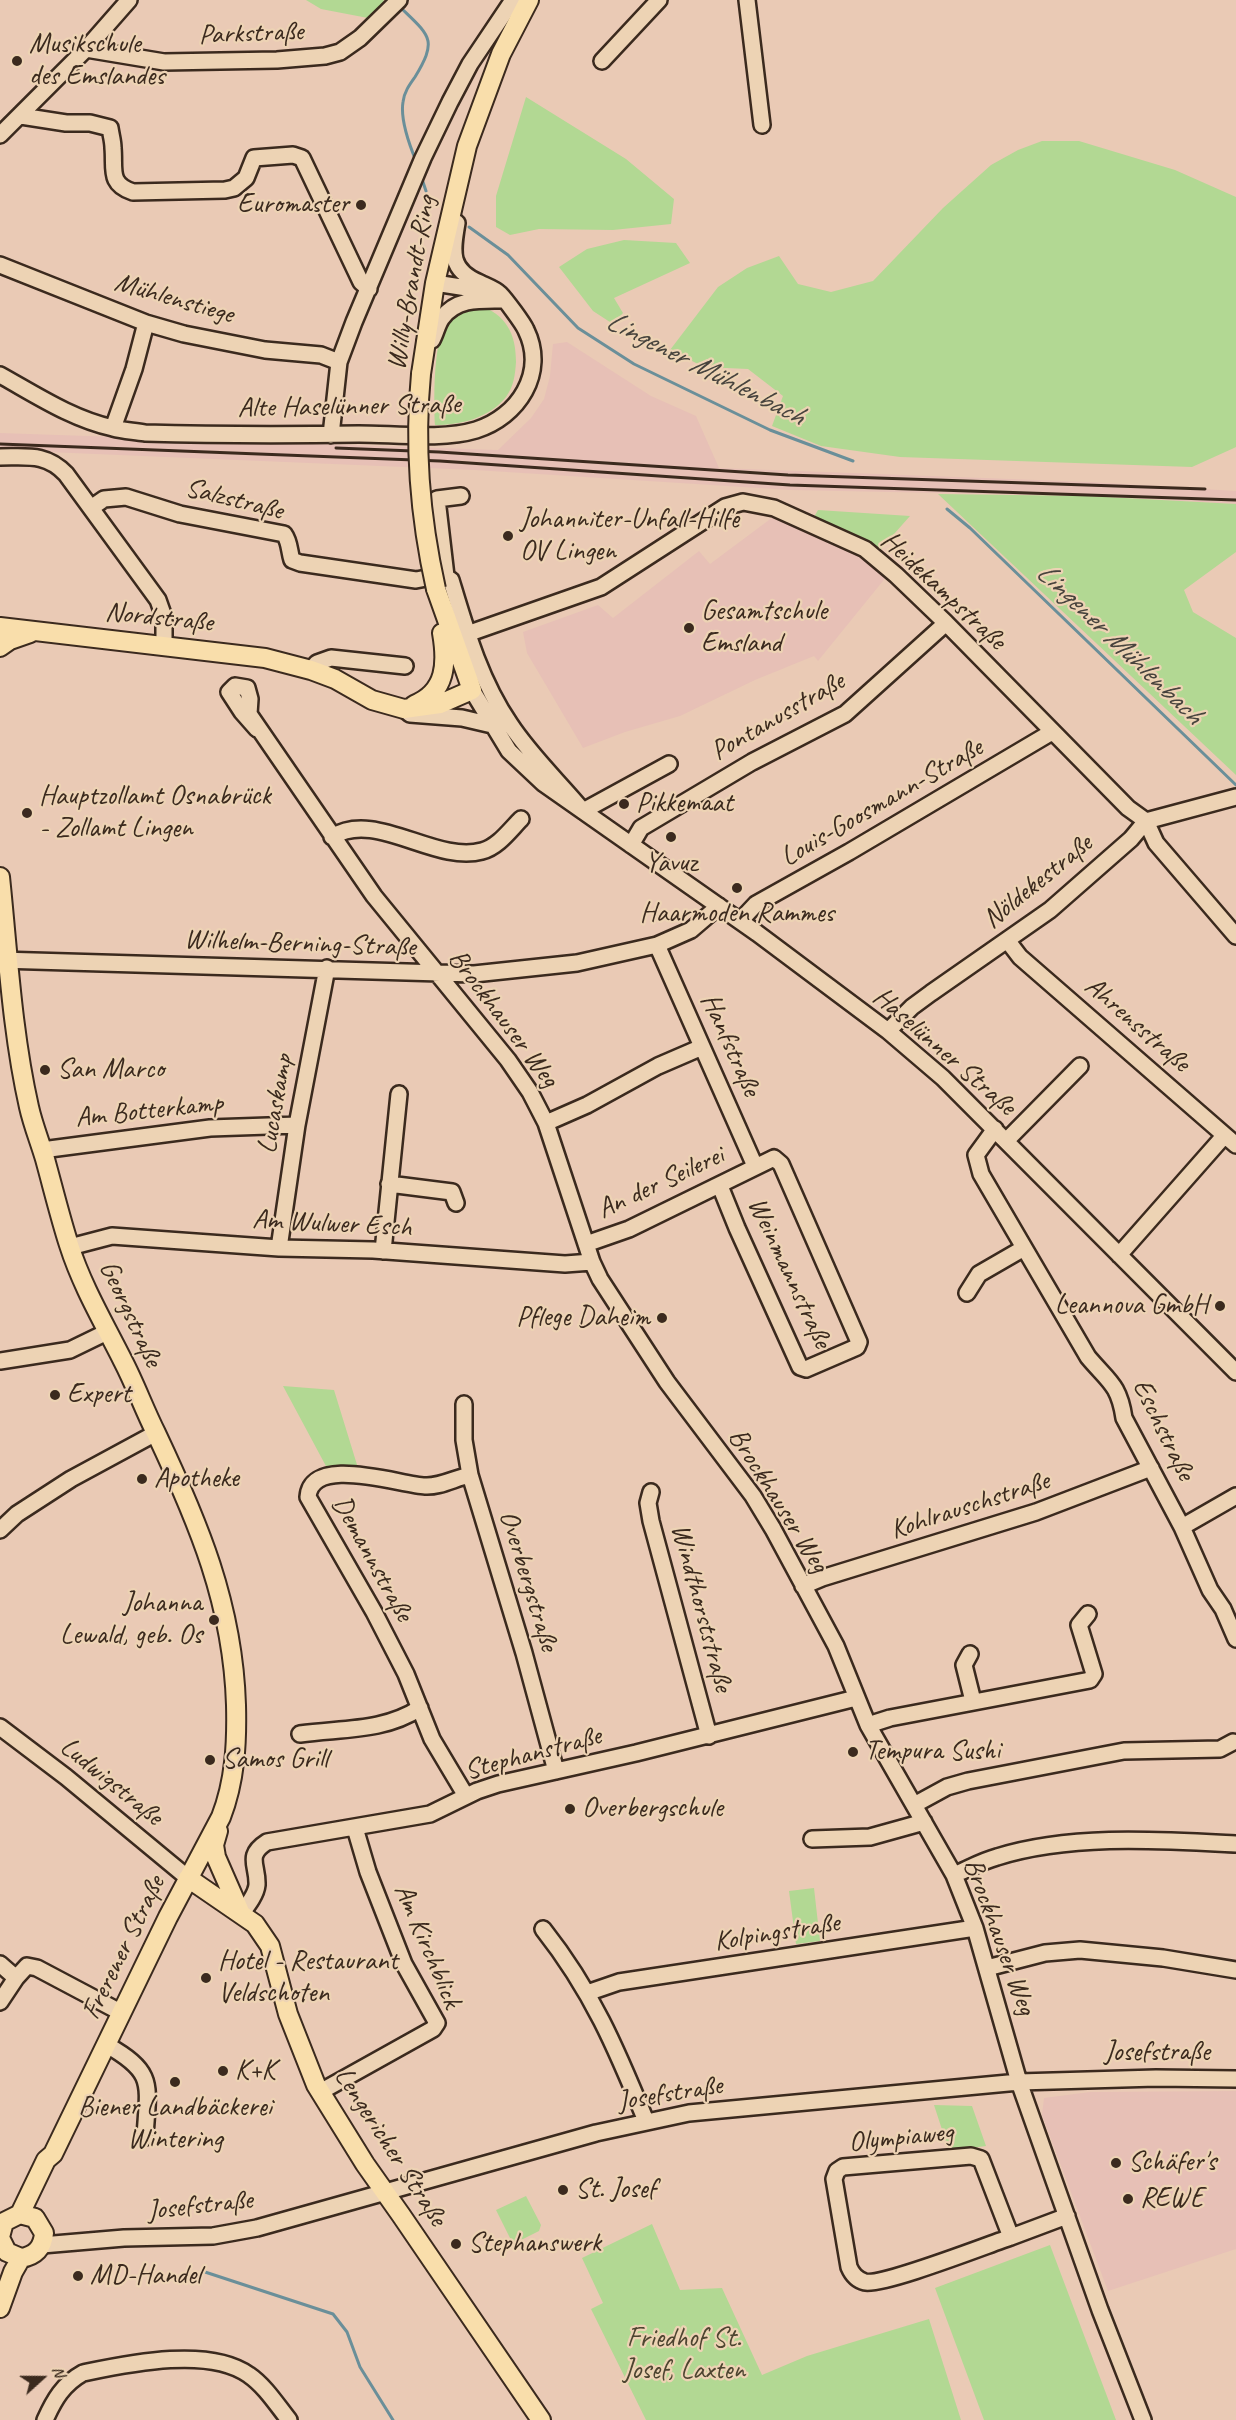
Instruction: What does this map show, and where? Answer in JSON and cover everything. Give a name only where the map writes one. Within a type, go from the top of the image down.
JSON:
[{"type":"main road","name":"Willy-Brandt-Ring","points":[[472,690],[435,581],[426,541],[418,474],[421,374],[435,283],[466,146],[513,28],[529,0]]},
{"type":"main road","name":"Nordstraße","points":[[0,627],[265,658],[311,670],[335,679],[372,700],[404,709],[440,704],[472,690]]},
{"type":"main road","points":[[0,647],[24,634],[56,633]]},
{"type":"main road","points":[[404,709],[422,702],[432,694],[440,681],[453,634]]},
{"type":"main road","name":"Georgstraße","points":[[0,877],[4,960],[19,1052],[30,1109],[70,1247],[107,1332],[124,1362],[186,1496],[205,1544],[223,1601],[235,1682],[234,1763]]},
{"type":"main road","name":"Frerener Straße","points":[[0,2276],[13,2232],[46,2160],[53,2154],[188,1878],[221,1816],[227,1801],[234,1763]]},
{"type":"main road","points":[[221,1816],[214,1845],[216,1857],[241,1914]]},
{"type":"main road","name":"Lengericher Straße","points":[[188,1878],[255,1924],[270,1946],[288,2014],[320,2092],[348,2139],[540,2420]]},
{"type":"main road","points":[[0,2308],[13,2272],[21,2258],[12,2255],[13,2232]]},
{"type":"street","points":[[0,135],[86,50],[129,0]]},
{"type":"street","name":"Willy-Brandt-Ring","points":[[331,435],[339,362],[414,179],[470,64],[513,0]]},
{"type":"street","points":[[602,61],[659,0]]},
{"type":"street","points":[[747,0],[762,125]]},
{"type":"street","name":"Parkstraße","points":[[86,50],[164,62],[277,60],[325,56],[340,52],[350,45],[396,4]]},
{"type":"street","points":[[21,116],[66,123],[90,123],[110,128],[114,174],[123,189],[133,192],[225,190],[243,182],[254,158],[293,155],[302,158],[361,282],[371,285]]},
{"type":"street","name":"Alte Haselünner Straße","points":[[0,375],[50,404],[113,428],[145,433],[412,436],[475,430],[508,413],[521,399],[529,382],[532,359],[526,330],[501,294],[469,279],[456,264],[453,254],[460,209],[454,198]]},
{"type":"street","name":"Mühlenstiege","points":[[0,265],[146,323],[184,334],[265,350],[321,355],[339,362]]},
{"type":"street","points":[[435,283],[467,288],[503,300]]},
{"type":"street","points":[[425,342],[432,340],[440,320],[452,307],[470,301],[503,300]]},
{"type":"street","points":[[113,428],[134,369],[146,323]]},
{"type":"street","points":[[0,457],[37,457],[50,460],[66,474],[158,600],[165,617],[164,647]]},
{"type":"street","points":[[435,581],[437,499],[460,496]]},
{"type":"street","name":"Salzstraße","points":[[91,508],[104,499],[126,497],[180,514],[284,534],[289,541],[292,560],[300,563],[435,581]]},
{"type":"street","name":"Heidekampstraße","points":[[453,634],[601,587],[725,507],[743,502],[774,508],[865,549],[896,575],[1136,816],[1146,821],[1156,843],[1236,936]]},
{"type":"street","name":"Pontanusstraße","points":[[632,845],[641,828],[752,762],[844,714],[946,623]]},
{"type":"street","name":"Haselünner Straße","points":[[453,634],[510,724],[541,764],[583,811]]},
{"type":"street","points":[[311,670],[317,663],[332,658],[405,666]]},
{"type":"street","name":"Brockhauser Weg","points":[[257,729],[249,714],[250,699],[247,688],[235,686],[229,692],[242,712],[257,729],[374,896],[508,1060],[530,1092],[546,1124],[592,1262],[620,1312],[667,1382],[753,1496],[836,1646],[868,1725],[954,1875],[975,1928],[1020,2082],[1120,2365],[1143,2420]]},
{"type":"street","name":"Haselünner Straße","points":[[472,690],[509,751],[530,773],[740,921],[888,1031],[944,1078],[1119,1255],[1232,1362]]},
{"type":"street","points":[[404,709],[410,714],[462,718],[492,725]]},
{"type":"street","name":"Louis-Goosmann-Straße","points":[[740,921],[756,904],[1052,732]]},
{"type":"street","points":[[583,811],[669,764]]},
{"type":"street","points":[[1146,821],[1233,798]]},
{"type":"street","points":[[332,837],[352,828],[365,829],[439,848],[473,853],[492,847],[520,819]]},
{"type":"street","name":"Nöldekestraße","points":[[888,1031],[921,1000],[1050,910],[1131,839],[1146,821]]},
{"type":"street","name":"Wilhelm-Berning-Straße","points":[[4,960],[474,974],[530,969],[623,954],[657,945],[691,930],[719,906]]},
{"type":"street","name":"Ahrensstraße","points":[[1007,940],[1020,957],[1230,1140]]},
{"type":"street","name":"Hanfstraße","points":[[657,945],[755,1166]]},
{"type":"street","name":"Lucaskamp","points":[[279,1248],[297,1125],[327,968]]},
{"type":"street","points":[[546,1124],[587,1105],[658,1066],[702,1047]]},
{"type":"street","points":[[1006,1141],[1080,1066]]},
{"type":"street","points":[[383,1251],[399,1094]]},
{"type":"street","name":"Am Botterkamp","points":[[42,1150],[210,1128],[297,1125]]},
{"type":"street","name":"Eschstraße","points":[[995,1129],[980,1147],[976,1155],[977,1163],[1088,1357],[1106,1375],[1118,1392],[1122,1401],[1124,1418],[1182,1527],[1210,1590],[1223,1609],[1236,1640]]},
{"type":"street","points":[[1119,1255],[1230,1140]]},
{"type":"street","name":"Weinmannstraße","points":[[720,1186],[800,1367],[806,1369],[853,1350],[859,1342],[781,1164],[774,1158],[755,1166]]},
{"type":"street","name":"An der Seilerei","points":[[586,1244],[628,1229],[720,1186],[755,1166]]},
{"type":"street","points":[[389,1184],[452,1192],[456,1203]]},
{"type":"street","name":"Am Wulwer Esch","points":[[70,1247],[112,1236],[564,1264],[592,1262]]},
{"type":"street","points":[[968,1293],[979,1274],[1024,1248]]},
{"type":"street","points":[[0,1361],[70,1350],[107,1332]]},
{"type":"street","name":"Overbergstraße","points":[[464,1404],[464,1440],[470,1475],[524,1653],[556,1771]]},
{"type":"street","points":[[2,1524],[71,1479],[156,1434]]},
{"type":"street","name":"Kohlrauschstraße","points":[[803,1586],[822,1578],[1057,1505],[1151,1468]]},
{"type":"street","name":"Demannstraße","points":[[466,1796],[432,1739],[405,1674],[374,1612],[310,1503],[309,1492],[311,1486],[320,1479],[337,1474],[428,1486],[470,1475]]},
{"type":"street","name":"Windthorststraße","points":[[651,1492],[648,1503],[651,1521],[708,1736]]},
{"type":"street","points":[[1182,1527],[1236,1496]]},
{"type":"street","points":[[868,1725],[890,1718],[1093,1678],[1094,1674],[1079,1625],[1088,1614]]},
{"type":"street","points":[[970,1654],[964,1665],[973,1701]]},
{"type":"street","name":"Stephanstraße","points":[[241,1914],[255,1892],[257,1884],[254,1855],[267,1842],[430,1814],[466,1796],[498,1784],[708,1736],[856,1698]]},
{"type":"street","points":[[300,1734],[374,1727],[408,1715],[420,1708]]},
{"type":"street","name":"Ludwigstraße","points":[[0,1727],[66,1777],[188,1878]]},
{"type":"street","points":[[914,1805],[947,1787],[991,1776],[1124,1751],[1220,1749],[1233,1742]]},
{"type":"street","points":[[812,1839],[870,1837],[924,1822]]},
{"type":"street","name":"Am Kirchblick","points":[[320,2092],[433,2029],[437,2023],[404,1964],[368,1872],[355,1828]]},
{"type":"street","points":[[954,1875],[998,1856],[1056,1844],[1101,1841],[1236,1844]]},
{"type":"street","name":"Kolpingstraße","points":[[587,1993],[619,1982],[975,1928]]},
{"type":"street","points":[[543,1929],[576,1972],[607,2028],[646,2121]]},
{"type":"street","points":[[987,1968],[1045,1953],[1080,1950],[1163,1958],[1236,1970]]},
{"type":"street","points":[[0,1964],[16,1978]]},
{"type":"street","points":[[0,2002],[22,1970],[30,1965],[122,2013]]},
{"type":"street","points":[[106,2045],[125,2055],[146,2078],[145,2137]]},
{"type":"street","name":"Josefstraße","points":[[13,2232],[124,2238],[213,2236],[257,2228],[596,2133],[646,2121],[733,2109],[1020,2082],[1156,2078],[1236,2079]]},
{"type":"street","name":"Olympiaweg","points":[[1011,2237],[986,2170],[981,2160],[971,2156],[843,2167],[837,2171],[834,2178],[851,2274],[864,2282],[890,2278],[1011,2237],[1067,2216]]},
{"type":"street","points":[[45,2420],[60,2391],[83,2373],[166,2358],[231,2366],[249,2375],[289,2420]]},
{"type":"shaded area","points":[[567,342],[651,396],[696,416],[719,468],[1090,482],[1236,491],[1236,504],[1087,496],[790,490],[475,470],[0,450],[0,433],[498,450],[531,418],[544,399],[550,376],[553,344]]},
{"type":"shaded area","name":"Gesamtschule Emsland","points":[[777,514],[861,556],[887,576],[818,661],[814,656],[755,680],[680,716],[625,732],[583,748],[527,653],[523,632],[598,605],[613,618],[699,551],[710,564]]},
{"type":"shaded area","points":[[1236,2091],[1236,2249],[1108,2291],[1042,2115],[1044,2098],[1090,2092]]},
{"type":"green space","points":[[306,0],[383,0],[385,2],[368,18],[321,9]]},
{"type":"green space","points":[[526,97],[626,159],[674,199],[671,224],[613,230],[539,229],[510,235],[496,227],[496,196]]},
{"type":"green space","points":[[1042,141],[1079,141],[1175,170],[1236,197],[1236,447],[1192,467],[900,457],[821,446],[772,426],[783,396],[748,369],[704,367],[670,350],[718,287],[747,268],[779,256],[798,284],[831,292],[873,281],[943,208],[991,165],[1018,150]]},
{"type":"green space","points":[[624,240],[676,243],[690,263],[614,298],[623,313],[613,324],[593,311],[559,267],[587,249]]},
{"type":"green space","points":[[479,305],[496,314],[508,326],[516,352],[515,376],[512,385],[506,397],[483,415],[455,424],[435,425],[436,367],[445,323],[455,312]]},
{"type":"green space","points":[[938,494],[1087,496],[1236,504],[1236,552],[1184,590],[1193,612],[1236,638],[1236,775]]},
{"type":"green space","points":[[818,510],[910,516],[879,551],[855,536],[814,517]]},
{"type":"green space","points":[[283,1386],[334,1390],[358,1468],[327,1468]]},
{"type":"green space","points":[[814,1888],[820,1941],[796,1944],[789,1891]]},
{"type":"green space","points":[[934,2105],[972,2106],[986,2146],[949,2151]]},
{"type":"green space","points":[[526,2196],[541,2225],[539,2231],[513,2244],[496,2210]]},
{"type":"green space","name":"Friedhof St. Josef, Laxten","points":[[652,2224],[680,2290],[722,2288],[762,2375],[807,2356],[929,2319],[961,2420],[646,2420],[591,2309],[603,2303],[582,2258]]},
{"type":"green space","points":[[1050,2245],[1116,2420],[984,2420],[935,2288]]},
{"type":"waterway","name":"Lingener Mühlenbach","points":[[400,7],[424,32],[428,46],[427,54],[405,95],[402,109],[408,140],[416,161]]},
{"type":"waterway","name":"Lingener Mühlenbach","points":[[421,176],[426,191]]},
{"type":"waterway","name":"Lingener Mühlenbach","points":[[469,227],[508,255],[578,328],[634,364],[770,430],[853,461]]},
{"type":"waterway","name":"Lingener Mühlenbach","points":[[947,509],[970,528],[1236,785]]},
{"type":"waterway","points":[[205,2272],[333,2314],[347,2332],[360,2367],[393,2420]]},
{"type":"railway","points":[[0,444],[440,461],[790,485],[1236,500]]},
{"type":"railway","points":[[336,448],[439,452],[788,475],[1205,489]]},
{"type":"place","name":"Musikschule des Emslandes","points":[[17,61]]},
{"type":"place","name":"Euromaster","points":[[361,205]]},
{"type":"place","name":"Johanniter-Unfall-Hilfe OV Lingen","points":[[508,536]]},
{"type":"place","name":"Gesamtschule Emsland","points":[[689,628]]},
{"type":"place","name":"Pikkemaat","points":[[624,804]]},
{"type":"place","name":"Hauptzollamt Osnabrück - Zollamt Lingen","points":[[27,813]]},
{"type":"place","name":"Yavuz","points":[[671,837]]},
{"type":"place","name":"Haarmoden Rammes","points":[[737,888]]},
{"type":"place","name":"San Marco","points":[[45,1070]]},
{"type":"place","name":"Leannova GmbH","points":[[1220,1306]]},
{"type":"place","name":"Pflege Daheim","points":[[662,1318]]},
{"type":"place","name":"Expert","points":[[55,1395]]},
{"type":"place","name":"Apotheke","points":[[142,1479]]},
{"type":"place","name":"Johanna Lewald, geb. Os","points":[[214,1620]]},
{"type":"place","name":"Tempura Sushi","points":[[853,1752]]},
{"type":"place","name":"Samos Grill","points":[[210,1760]]},
{"type":"place","name":"Overbergschule","points":[[570,1809]]},
{"type":"place","name":"Hotel - Restaurant Veldschoten","points":[[206,1978]]},
{"type":"place","name":"K+K","points":[[223,2071]]},
{"type":"place","name":"Biener Landbäckerei Wintering","points":[[175,2082]]},
{"type":"place","name":"Schäfer's","points":[[1116,2163]]},
{"type":"place","name":"St. Josef","points":[[563,2190]]},
{"type":"place","name":"REWE","points":[[1128,2199]]},
{"type":"place","name":"Stephanswerk","points":[[456,2244]]},
{"type":"place","name":"MD-Handel","points":[[78,2276]]}]
